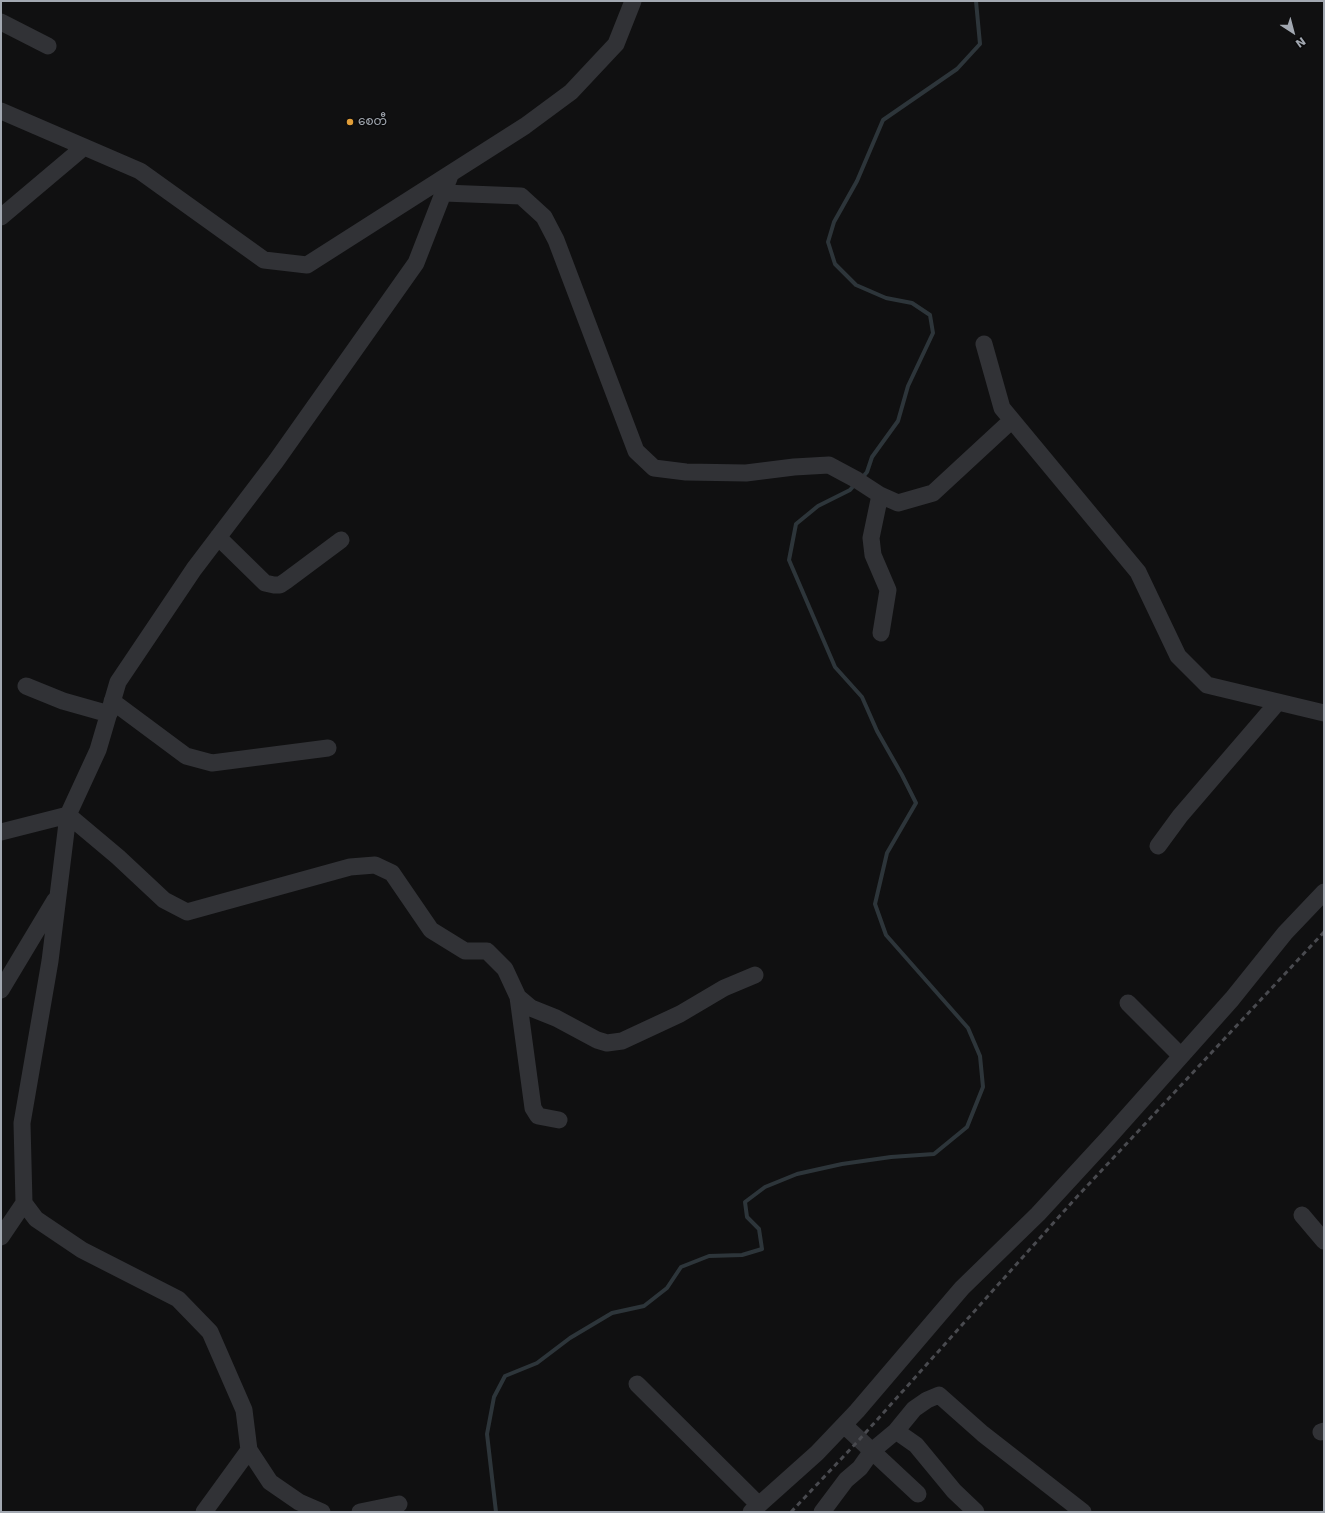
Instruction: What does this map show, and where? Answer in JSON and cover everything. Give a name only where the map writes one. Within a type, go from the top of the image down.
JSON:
[{"type":"street","points":[[1,111],[140,171],[264,260],[307,265],[524,126],[571,92],[616,44],[633,1]]},
{"type":"street","points":[[1,22],[48,46]]},
{"type":"street","points":[[1,217],[84,147]]},
{"type":"street","points":[[322,1512],[299,1502],[270,1482],[249,1450],[244,1410],[210,1332],[178,1299],[82,1250],[36,1219],[24,1203],[22,1123],[50,961],[68,815],[98,750],[118,682],[158,620],[218,537],[276,461],[416,263],[451,173]]},
{"type":"street","points":[[444,193],[521,196],[544,217],[556,240],[636,451],[654,468],[686,472],[746,473],[794,467],[829,465],[898,503],[933,493],[1012,420]]},
{"type":"street","points":[[984,344],[1002,408],[1138,572],[1178,656],[1208,685],[1324,713]]},
{"type":"street","points":[[868,487],[873,555],[888,590],[881,633]]},
{"type":"street","points":[[218,537],[265,583],[274,585],[280,585],[286,581],[341,540]]},
{"type":"street","points":[[26,686],[63,701],[111,707],[186,756],[212,763],[328,748]]},
{"type":"street","points":[[1158,846],[1180,816],[1278,702]]},
{"type":"street","points":[[1,832],[68,815]]},
{"type":"street","points":[[68,815],[118,856],[164,900],[187,912],[350,867],[375,865],[392,873],[431,930],[465,951],[487,950],[505,969],[518,997],[533,1108],[538,1116],[559,1120]]},
{"type":"street","points":[[637,1384],[755,1508],[817,1453],[844,1425],[962,1288],[1038,1214],[1181,1056],[1232,998],[1285,933],[1324,892]]},
{"type":"street","points":[[1,990],[58,894]]},
{"type":"street","points":[[518,997],[531,1008],[556,1018],[597,1040],[607,1043],[622,1041],[680,1014],[724,988],[755,975]]},
{"type":"street","points":[[1128,1003],[1181,1056]]},
{"type":"street","points":[[1,1237],[24,1203]]},
{"type":"street","points":[[1302,1215],[1324,1241]]},
{"type":"street","points":[[822,1512],[846,1480],[860,1468],[872,1451],[896,1431],[914,1409],[927,1400],[939,1395],[983,1434],[1083,1512]]},
{"type":"street","points":[[844,1425],[918,1494]]},
{"type":"street","points":[[896,1431],[916,1445],[954,1491],[976,1512]]},
{"type":"street","points":[[204,1512],[249,1450]]},
{"type":"street","points":[[360,1512],[399,1504]]},
{"type":"waterway","points":[[861,479],[867,472],[872,457],[898,421],[908,386],[933,333],[930,315],[912,303],[886,298],[856,285],[835,264],[828,242],[834,222],[857,181],[883,120],[957,69],[980,44],[976,1]]},
{"type":"waterway","points":[[496,1512],[487,1434],[494,1397],[505,1376],[537,1363],[570,1338],[612,1313],[644,1306],[667,1288],[681,1267],[709,1256],[742,1255],[762,1249],[759,1229],[747,1217],[745,1202],[765,1187],[797,1174],[842,1164],[891,1157],[934,1154],[967,1127],[983,1087],[980,1056],[968,1028],[886,935],[875,904],[887,853],[916,803],[877,731],[862,697],[835,667],[789,560],[796,524],[818,506],[850,490],[856,483]]},
{"type":"railway","points":[[791,1512],[859,1440],[1074,1200],[1324,932]]},
{"type":"place","name":"စေတီ","points":[[350,122]]}]
